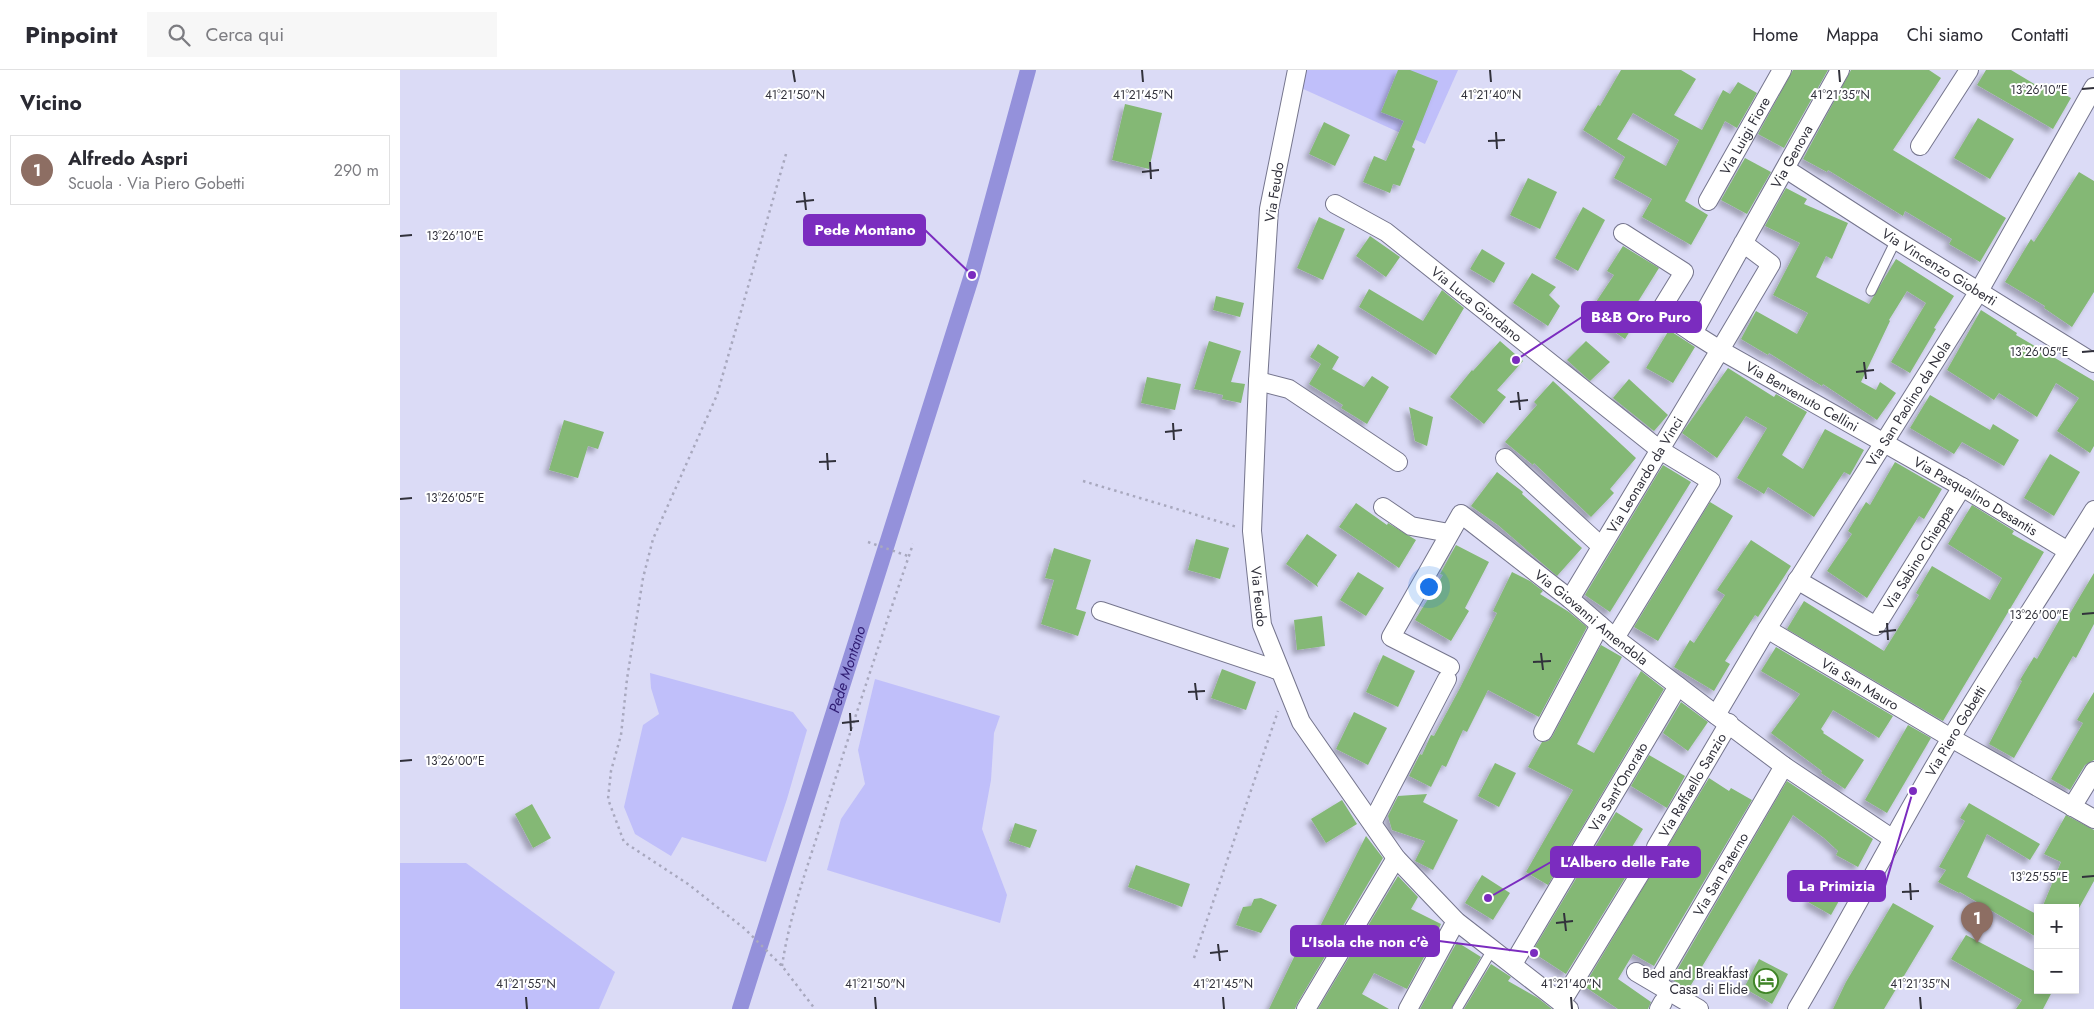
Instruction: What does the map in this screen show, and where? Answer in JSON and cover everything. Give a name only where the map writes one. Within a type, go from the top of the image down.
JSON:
[{"type":"street","name":"Via Feudo","points":[[1297,70],[1269,209],[1258,381],[1252,531],[1262,625],[1302,722],[1396,858],[1456,921],[1564,1006]]},
{"type":"street","name":"Via Luigi Fiore","points":[[1708,201],[1782,70]]},
{"type":"street","name":"Via Genova","points":[[1693,332],[1840,70]]},
{"type":"street","points":[[1920,146],[1969,70]]},
{"type":"street","name":"Via San Paolino da Nola","points":[[1723,719],[1767,629],[1979,291],[2094,87]]},
{"type":"street","name":"Via Vincenzo Gioberti","points":[[1786,169],[2094,363]]},
{"type":"street","name":"Via Luca Giordano","points":[[1335,204],[1386,232],[1660,450],[1711,481],[1616,638]]},
{"type":"street","name":"Via Benvenuto Cellini","points":[[1623,233],[1684,272],[1660,311],[1720,350],[1883,442]]},
{"type":"street","name":"Via Leonardo da Vinci","points":[[1570,599],[1771,264],[1743,244]]},
{"type":"street","points":[[1258,381],[1289,389],[1398,462]]},
{"type":"street","name":"Via Pasqualino Desantis","points":[[1883,442],[2068,551]]},
{"type":"street","points":[[1505,458],[1601,546]]},
{"type":"street","name":"Via Sabino Chieppa","points":[[1798,580],[1876,626],[1962,487]]},
{"type":"street","points":[[1383,507],[1412,526],[1449,533]]},
{"type":"street","name":"Via Piero Gobetti","points":[[1797,1009],[1951,738],[2094,510]]},
{"type":"street","name":"Via Giovanni Amendola","points":[[1372,823],[1449,673],[1391,637],[1461,514],[1570,599],[1616,638],[1784,766],[1893,839]]},
{"type":"street","points":[[1101,611],[1280,671]]},
{"type":"street","points":[[1543,732],[1600,625]]},
{"type":"street","name":"Via San Mauro","points":[[1767,629],[1951,738],[2094,819]]},
{"type":"street","name":"Via Sant'Onorato","points":[[1513,964],[1678,686]]},
{"type":"street","name":"Via Raffaello Sanzio","points":[[1564,1006],[1653,851],[1723,719]]},
{"type":"street","name":"Via San Paterno","points":[[1657,983],[1784,766]]},
{"type":"street","points":[[2072,807],[2094,771]]},
{"type":"street","points":[[1306,1009],[1396,858]]},
{"type":"street","points":[[1408,1009],[1456,921]]},
{"type":"street","points":[[1636,972],[1699,1009]]},
{"type":"lane","points":[[1871,291],[1896,240]]},
{"type":"lane","points":[[1457,1009],[1492,950]]},
{"type":"path","points":[[786,154],[717,395],[653,539],[643,578],[627,679],[621,736],[611,771],[608,799],[624,842],[688,884],[755,938],[782,966],[815,1009]]},
{"type":"path","points":[[1084,481],[1252,531]]},
{"type":"path","points":[[868,542],[908,556]]},
{"type":"path","points":[[782,966],[786,937],[806,871],[913,544]]},
{"type":"path","points":[[1194,958],[1279,710],[1291,697]]},
{"type":"shaded area","points":[[1305,70],[1458,70],[1425,144],[1301,88]]},
{"type":"shaded area","points":[[650,673],[793,712],[807,730],[766,862],[682,837],[671,856],[635,834],[624,807],[643,725],[659,714],[651,688]]},
{"type":"shaded area","points":[[875,679],[1000,716],[994,733],[991,780],[982,829],[1007,895],[1000,923],[827,870],[841,819],[865,784],[858,750]]},
{"type":"shaded area","points":[[400,863],[466,863],[615,972],[599,1009],[400,1009]]},
{"type":"building","points":[[1398,70],[1410,70],[1438,81],[1412,147],[1415,149],[1400,186],[1393,184],[1390,193],[1363,182],[1374,156],[1386,161],[1404,121],[1381,112]]},
{"type":"building","points":[[1621,70],[1681,70],[1696,79],[1674,115],[1702,130],[1723,90],[1730,94],[1738,82],[1757,93],[1737,128],[1725,121],[1685,201],[1708,215],[1691,245],[1642,217],[1652,199],[1614,178],[1625,157],[1583,130],[1598,105],[1600,106]],"holes":[[[1633,113],[1679,140],[1666,166],[1617,139]]]},
{"type":"building","points":[[1793,70],[1828,70],[1784,148],[1758,134]]},
{"type":"building","points":[[1851,70],[1929,70],[1941,78],[1893,150],[2006,218],[1980,262],[1949,244],[1952,239],[1905,211],[1903,216],[1828,170],[1827,172],[1803,159]]},
{"type":"building","points":[[1986,70],[2011,70],[2041,88],[2045,83],[2071,98],[2053,129],[1977,85]]},
{"type":"building","points":[[1125,104],[1162,113],[1149,169],[1112,160]]},
{"type":"building","points":[[1978,118],[2014,139],[1990,179],[1954,158]]},
{"type":"building","points":[[1324,122],[1350,135],[1335,166],[1309,154]]},
{"type":"building","points":[[1745,158],[1771,172],[1747,214],[1721,200]]},
{"type":"building","points":[[2079,172],[2094,181],[2094,292],[2072,327],[2044,308],[2045,306],[2005,282],[2031,239],[2034,242]]},
{"type":"building","points":[[1528,178],[1557,192],[1540,229],[1510,215]]},
{"type":"building","points":[[1786,188],[1807,199],[1804,204],[1848,223],[1832,259],[1826,256],[1816,277],[1869,304],[1896,259],[1954,296],[1910,373],[1891,362],[1926,303],[1907,291],[1889,320],[1861,382],[1876,390],[1880,382],[1896,393],[1877,420],[1823,384],[1822,386],[1769,353],[1768,355],[1741,339],[1756,311],[1797,334],[1808,313],[1773,295],[1800,243],[1765,226]]},
{"type":"building","points":[[1583,207],[1605,220],[1578,271],[1555,258]]},
{"type":"building","points":[[1319,217],[1345,229],[1323,280],[1297,268]]},
{"type":"building","points":[[1370,236],[1400,257],[1386,277],[1356,256]]},
{"type":"building","points":[[1623,246],[1659,268],[1634,308],[1641,313],[1625,339],[1588,314],[1614,275],[1607,271]]},
{"type":"building","points":[[1482,249],[1505,263],[1494,283],[1470,269]]},
{"type":"building","points":[[1532,273],[1556,287],[1549,295],[1560,306],[1548,326],[1513,303]]},
{"type":"building","points":[[1369,289],[1423,321],[1442,290],[1464,308],[1436,355],[1359,307]]},
{"type":"building","points":[[1216,296],[1244,303],[1240,317],[1213,310]]},
{"type":"building","points":[[1981,310],[2017,333],[2016,335],[2094,381],[2094,446],[2090,453],[2057,431],[2079,398],[2056,383],[2037,417],[1999,393],[1994,400],[1947,370]]},
{"type":"building","points":[[1669,330],[1695,347],[1673,383],[1646,368]]},
{"type":"building","points":[[1209,341],[1241,351],[1231,382],[1245,384],[1241,403],[1222,399],[1223,395],[1194,389]]},
{"type":"building","points":[[1500,341],[1523,361],[1497,390],[1506,397],[1484,424],[1450,397],[1472,370]]},
{"type":"building","points":[[1586,341],[1610,362],[1590,381],[1567,360]]},
{"type":"building","points":[[1318,344],[1339,357],[1332,369],[1364,387],[1372,376],[1389,387],[1367,424],[1341,408],[1343,405],[1309,384],[1321,364],[1310,357]]},
{"type":"building","points":[[1728,368],[1774,397],[1776,394],[1807,412],[1782,455],[1803,469],[1825,429],[1864,450],[1850,475],[1844,472],[1814,517],[1768,487],[1764,494],[1737,478],[1767,428],[1746,416],[1717,458],[1682,433]]},
{"type":"building","points":[[1147,377],[1181,384],[1175,410],[1141,403]]},
{"type":"building","points":[[1629,379],[1668,415],[1654,431],[1613,398]]},
{"type":"building","points":[[1553,381],[1636,458],[1610,489],[1614,493],[1591,517],[1534,463],[1533,465],[1505,442],[1537,405],[1534,402]]},
{"type":"building","points":[[1930,395],[1990,430],[1993,424],[2019,440],[2004,466],[1962,442],[1954,454],[1910,428]]},
{"type":"building","points":[[1409,407],[1433,417],[1427,446],[1415,441]]},
{"type":"building","points":[[564,420],[604,432],[598,449],[588,446],[578,478],[549,470]]},
{"type":"building","points":[[2050,454],[2080,472],[2054,516],[2024,498]]},
{"type":"building","points":[[1895,462],[1942,489],[1924,519],[1919,516],[1867,598],[1827,571],[1852,534],[1848,531],[1866,502],[1870,505]]},
{"type":"building","points":[[1663,465],[1691,482],[1610,612],[1585,595]]},
{"type":"building","points":[[1497,472],[1523,492],[1522,494],[1582,548],[1557,576],[1498,525],[1471,506]]},
{"type":"building","points":[[1710,502],[1733,516],[1658,641],[1634,627]]},
{"type":"building","points":[[1356,503],[1387,525],[1388,523],[1416,540],[1399,568],[1339,527]]},
{"type":"building","points":[[1972,505],[2014,531],[2012,534],[2044,552],[1943,721],[1787,629],[1804,601],[1884,651],[1919,595],[1916,593],[1932,566],[1990,600],[2002,578],[1948,544]]},
{"type":"building","points":[[1307,534],[1337,555],[1317,584],[1318,587],[1286,564]]},
{"type":"building","points":[[1196,539],[1229,548],[1220,579],[1188,570]]},
{"type":"building","points":[[1751,540],[1791,566],[1758,617],[1755,615],[1725,661],[1730,664],[1714,691],[1674,667],[1690,640],[1694,643],[1725,595],[1717,590]]},
{"type":"building","points":[[1456,545],[1489,562],[1465,608],[1469,611],[1451,641],[1415,620],[1443,575],[1440,574]]},
{"type":"building","points":[[1054,548],[1091,560],[1076,609],[1086,612],[1078,636],[1041,624],[1054,580],[1045,578]]},
{"type":"building","points":[[1358,572],[1384,588],[1366,616],[1340,600]]},
{"type":"building","points":[[1512,572],[1530,581],[1543,591],[1540,594],[1569,612],[1587,627],[1539,717],[1488,690],[1467,732],[1463,730],[1446,767],[1442,765],[1431,787],[1409,776],[1420,754],[1422,755],[1431,735],[1434,736],[1460,688],[1497,613],[1493,611]]},
{"type":"building","points":[[2094,573],[2094,624],[2076,658],[2073,656],[2014,758],[1989,744],[2022,681],[2020,680],[2034,657],[2037,659],[2061,617],[2066,620]]},
{"type":"building","points":[[1322,616],[1325,646],[1297,650],[1294,620]]},
{"type":"building","points":[[1601,645],[1622,657],[1577,744],[1594,753],[1641,671],[1664,689],[1548,885],[1526,872],[1573,790],[1528,767],[1542,742],[1548,741],[1552,737]]},
{"type":"building","points":[[1776,647],[1893,716],[1879,738],[1833,710],[1821,729],[1823,733],[1864,760],[1845,789],[1821,773],[1822,771],[1771,733],[1800,694],[1761,671]]},
{"type":"building","points":[[1383,655],[1415,671],[1398,707],[1366,692]]},
{"type":"building","points":[[1222,669],[1256,682],[1246,710],[1211,698]]},
{"type":"building","points":[[2094,692],[2094,760],[2085,765],[2070,790],[2051,779],[2083,723],[2077,720]]},
{"type":"building","points":[[1681,702],[1708,722],[1688,751],[1663,733]]},
{"type":"building","points":[[1354,712],[1387,728],[1368,765],[1336,749]]},
{"type":"building","points":[[1908,725],[1931,738],[1887,813],[1865,800]]},
{"type":"building","points":[[1649,755],[1685,776],[1667,808],[1631,786]]},
{"type":"building","points":[[1495,763],[1516,773],[1499,807],[1478,796]]},
{"type":"building","points":[[1709,778],[1729,791],[1731,788],[1752,800],[1654,966],[1633,954],[1618,979],[1651,1002],[1648,1009],[1618,1009],[1584,986]]},
{"type":"building","points":[[1787,781],[1873,839],[1858,867],[1836,855],[1838,851],[1793,815],[1688,990],[1672,979]]},
{"type":"building","points":[[1427,794],[1423,802],[1458,820],[1433,870],[1415,861],[1425,841],[1392,830],[1388,816],[1398,796]]},
{"type":"building","points":[[1342,800],[1357,824],[1326,843],[1311,819]]},
{"type":"building","points":[[1969,803],[2040,844],[2030,860],[1987,834],[1967,877],[2034,913],[2034,936],[1960,892],[1938,882],[1946,870],[1939,867],[1965,821],[1960,818]]},
{"type":"building","points":[[532,804],[551,838],[533,848],[515,814]]},
{"type":"building","points":[[1616,812],[1643,829],[1621,865],[1630,870],[1566,974],[1532,952]]},
{"type":"building","points":[[2066,815],[2094,830],[2094,881],[2079,908],[2079,904],[2044,904],[2061,862],[2044,854]]},
{"type":"building","points":[[1015,823],[1037,830],[1030,848],[1009,841]]},
{"type":"building","points":[[1366,836],[1383,858],[1295,1009],[1269,1009],[1296,953],[1305,956]]},
{"type":"building","points":[[1136,865],[1190,884],[1182,907],[1128,887]]},
{"type":"building","points":[[1482,875],[1510,893],[1493,920],[1465,903]]},
{"type":"building","points":[[1398,876],[1418,897],[1411,909],[1441,924],[1407,989],[1374,973],[1362,994],[1389,1009],[1318,1009]]},
{"type":"building","points":[[1822,877],[1845,890],[1831,915],[1808,902]]},
{"type":"building","points":[[1261,898],[1277,905],[1261,933],[1236,925],[1243,907],[1251,906],[1254,899]]},
{"type":"building","points":[[1893,903],[1934,926],[1884,1009],[1833,1009],[1846,982]]},
{"type":"building","points":[[1966,935],[2034,971],[2034,994],[2051,994],[2043,1009],[2016,1009],[2022,1000],[1951,959]]},
{"type":"building","points":[[1457,942],[1481,957],[1451,1009],[1420,1009]]},
{"type":"building","name":"Bed and Breakfast Casa di Elide","points":[[1759,959],[1788,974],[1772,1004],[1744,988]]},
{"type":"building","points":[[1491,964],[1511,977],[1508,981],[1538,998],[1552,1009],[1464,1009]]},
{"type":"waterway","name":"Pede Montano","points":[[740,1009],[972,275],[1028,70]]},
{"type":"place","name":"Pede Montano","points":[[972,275]]},
{"type":"place","name":"B&B Oro Puro","points":[[1516,360]]},
{"type":"place","name":"La Primizia","points":[[1913,791]]},
{"type":"place","name":"L'Albero delle Fate","points":[[1488,898]]},
{"type":"place","name":"Alfredo Aspri","points":[[1977,943]]},
{"type":"place","name":"L'Isola che non c'è","points":[[1534,953]]},
{"type":"place","name":"Bed and Breakfast Casa di Elide","points":[[1766,981]]}]
